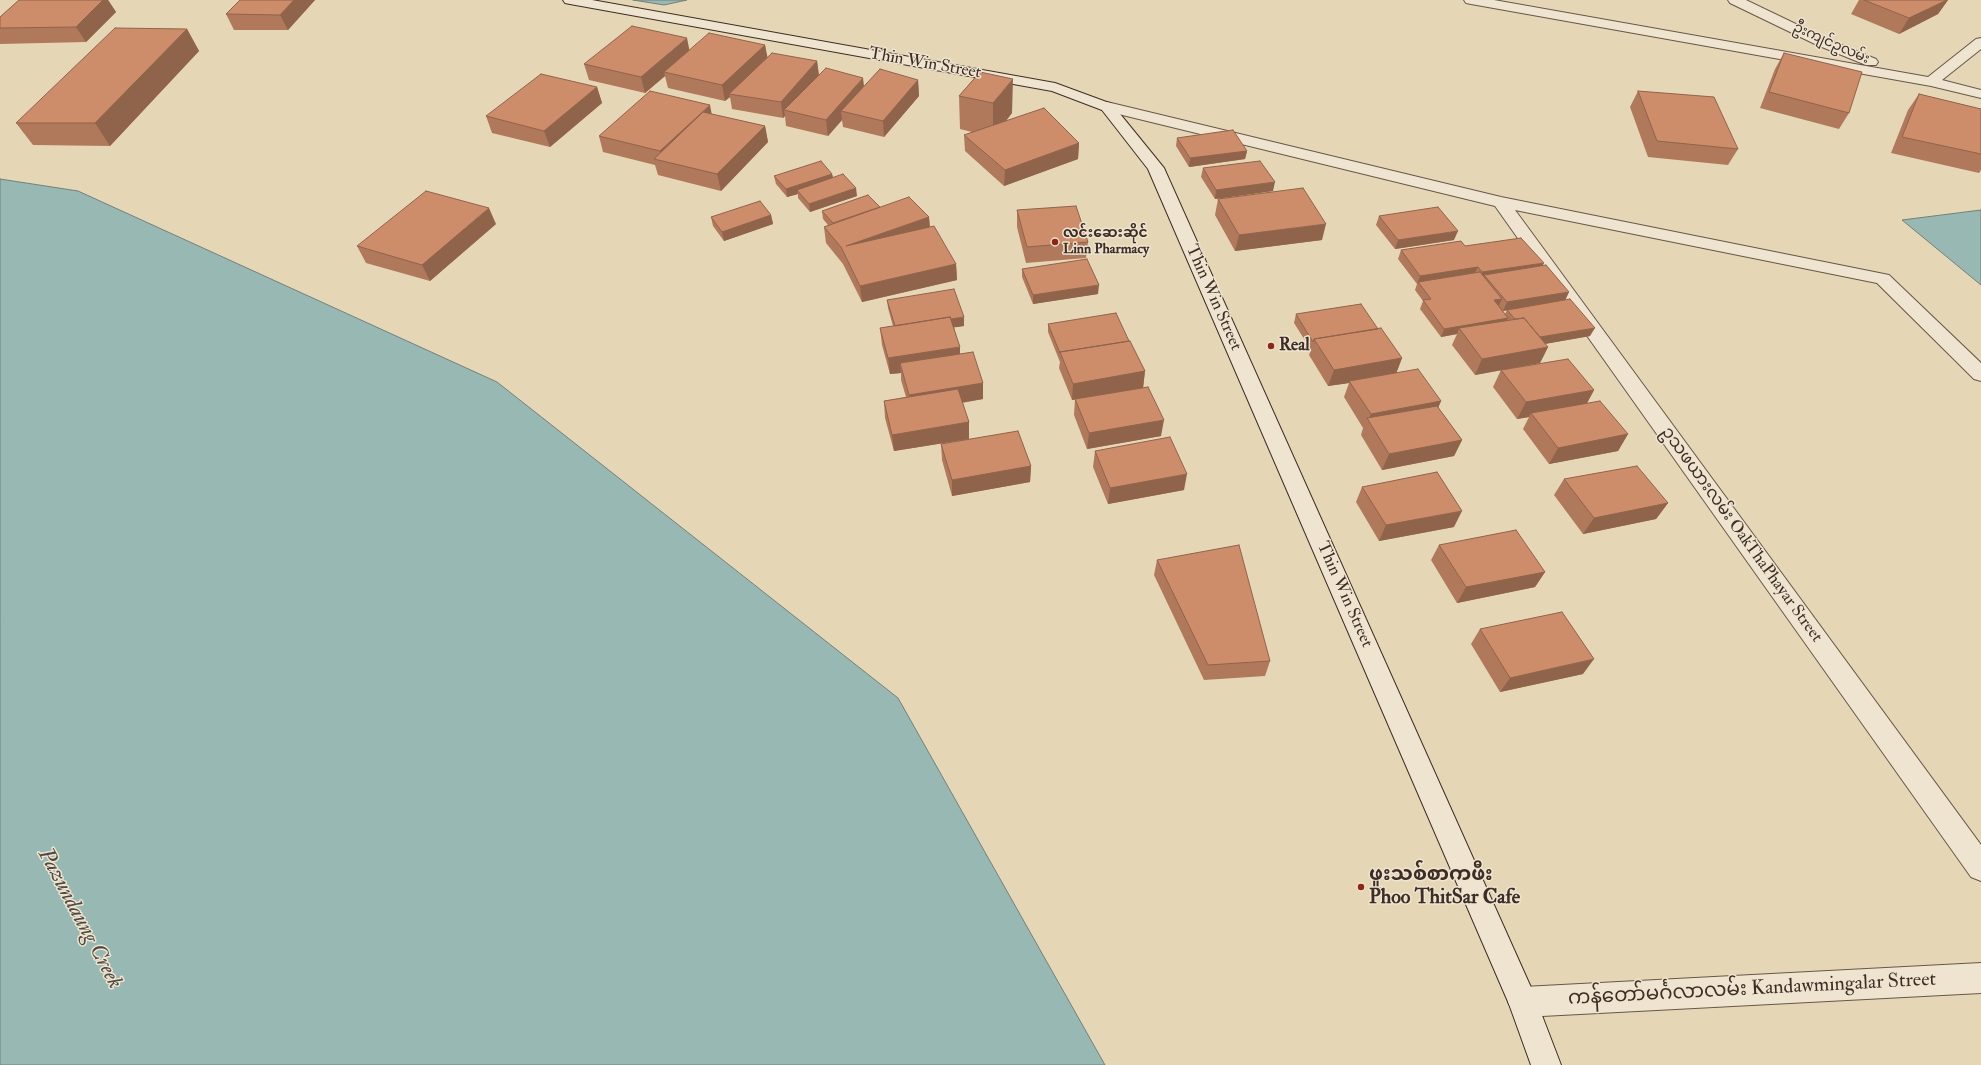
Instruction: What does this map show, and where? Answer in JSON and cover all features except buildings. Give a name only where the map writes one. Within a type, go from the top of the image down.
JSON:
[{"type":"street","name":"Thin Win Street","points":[[570,0],[1054,87],[1107,107],[1156,168],[1523,1002],[1546,1065]]},
{"type":"street","points":[[1471,0],[1931,82],[1981,94]]},
{"type":"street","name":"ဦးကျင်ဥလမ်း","points":[[1734,0],[1861,59],[1931,82]]},
{"type":"street","points":[[1931,82],[1981,42]]},
{"type":"street","points":[[1107,107],[1501,202],[1882,279],[1981,374]]},
{"type":"street","name":"ဥသဖယားလမ်း OakThaPhayar Street","points":[[1501,202],[1981,868]]},
{"type":"street","name":"ကန်တော်မင်္ဂလာလမ်း Kandawmingalar Street","points":[[1523,1002],[1981,978]]},
{"type":"water","points":[[633,0],[687,0],[664,5]]},
{"type":"water","name":"Pazundaung Creek","points":[[0,179],[78,191],[497,382],[898,698],[1105,1065],[0,1065]]},
{"type":"water","points":[[1981,210],[1981,285],[1902,220]]},
{"type":"place","name":"လင်းဆေးဆိုင် Linn Pharmacy","points":[[1055,242]]},
{"type":"place","name":"Real","points":[[1271,346]]},
{"type":"place","name":"ဖူးသစ်စာကဖီး Phoo ThitSar Cafe","points":[[1361,887]]}]
